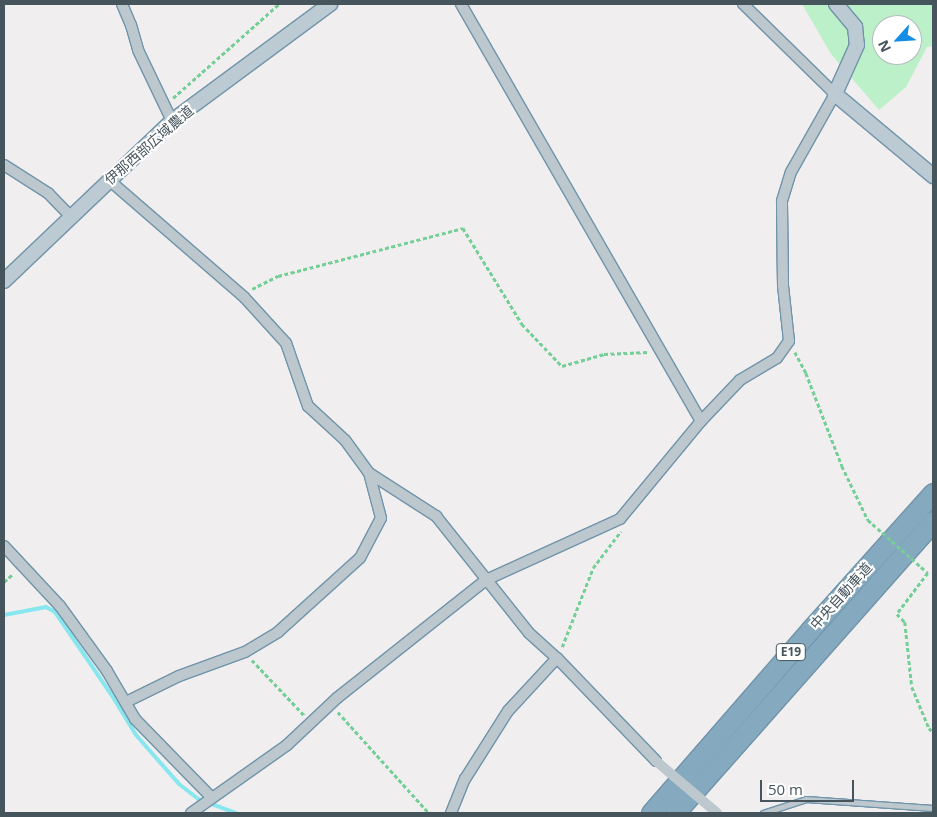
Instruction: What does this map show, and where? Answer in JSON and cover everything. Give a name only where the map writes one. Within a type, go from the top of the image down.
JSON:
[{"type":"highway","name":"中央自動車道","points":[[651,813],[810,630],[933,493]]},
{"type":"highway","name":"中央自動車道","points":[[675,813],[933,521]]},
{"type":"street","points":[[122,4],[138,50],[172,121]]},
{"type":"street","name":"伊那西部広域農道","points":[[4,281],[70,216],[172,121],[330,4]]},
{"type":"street","points":[[461,4],[701,421]]},
{"type":"street","points":[[743,4],[835,94],[933,176]]},
{"type":"street","points":[[190,813],[287,744],[330,704],[486,580],[620,519],[701,421],[740,380],[777,358],[789,342],[783,286],[782,202],[791,172],[835,94],[857,45],[855,27],[836,4]]},
{"type":"street","points":[[4,165],[48,193],[70,216]]},
{"type":"street","points":[[109,180],[241,294],[286,343],[308,406],[345,440],[369,473],[381,518],[360,558],[278,632],[245,652],[179,676],[126,702]]},
{"type":"street","points":[[369,473],[436,516],[529,633],[557,658],[656,760],[717,813]]},
{"type":"street","points":[[4,546],[60,606],[107,671],[135,720],[212,798]]},
{"type":"street","points":[[451,813],[465,779],[508,711],[557,658]]},
{"type":"lane","points":[[763,813],[806,799],[933,808]]},
{"type":"path","points":[[165,106],[279,4]]},
{"type":"path","points":[[241,294],[278,276],[463,228],[522,324],[562,366],[604,354],[661,351]]},
{"type":"path","points":[[789,342],[806,373],[842,466],[868,520],[928,574],[897,614],[905,622],[912,686],[929,728],[933,732]]},
{"type":"path","points":[[557,658],[593,568],[629,519],[623,515]]},
{"type":"path","points":[[4,582],[22,566]]},
{"type":"path","points":[[245,652],[311,722]]},
{"type":"path","points":[[330,704],[429,813]]},
{"type":"green space","points":[[802,4],[933,4],[933,46],[927,47],[922,57],[922,15],[872,15],[872,65],[918,65],[906,87],[879,110],[831,54]]},
{"type":"waterway","points":[[4,615],[46,607],[55,612],[111,694],[136,735],[179,784],[198,799],[236,813]]}]
